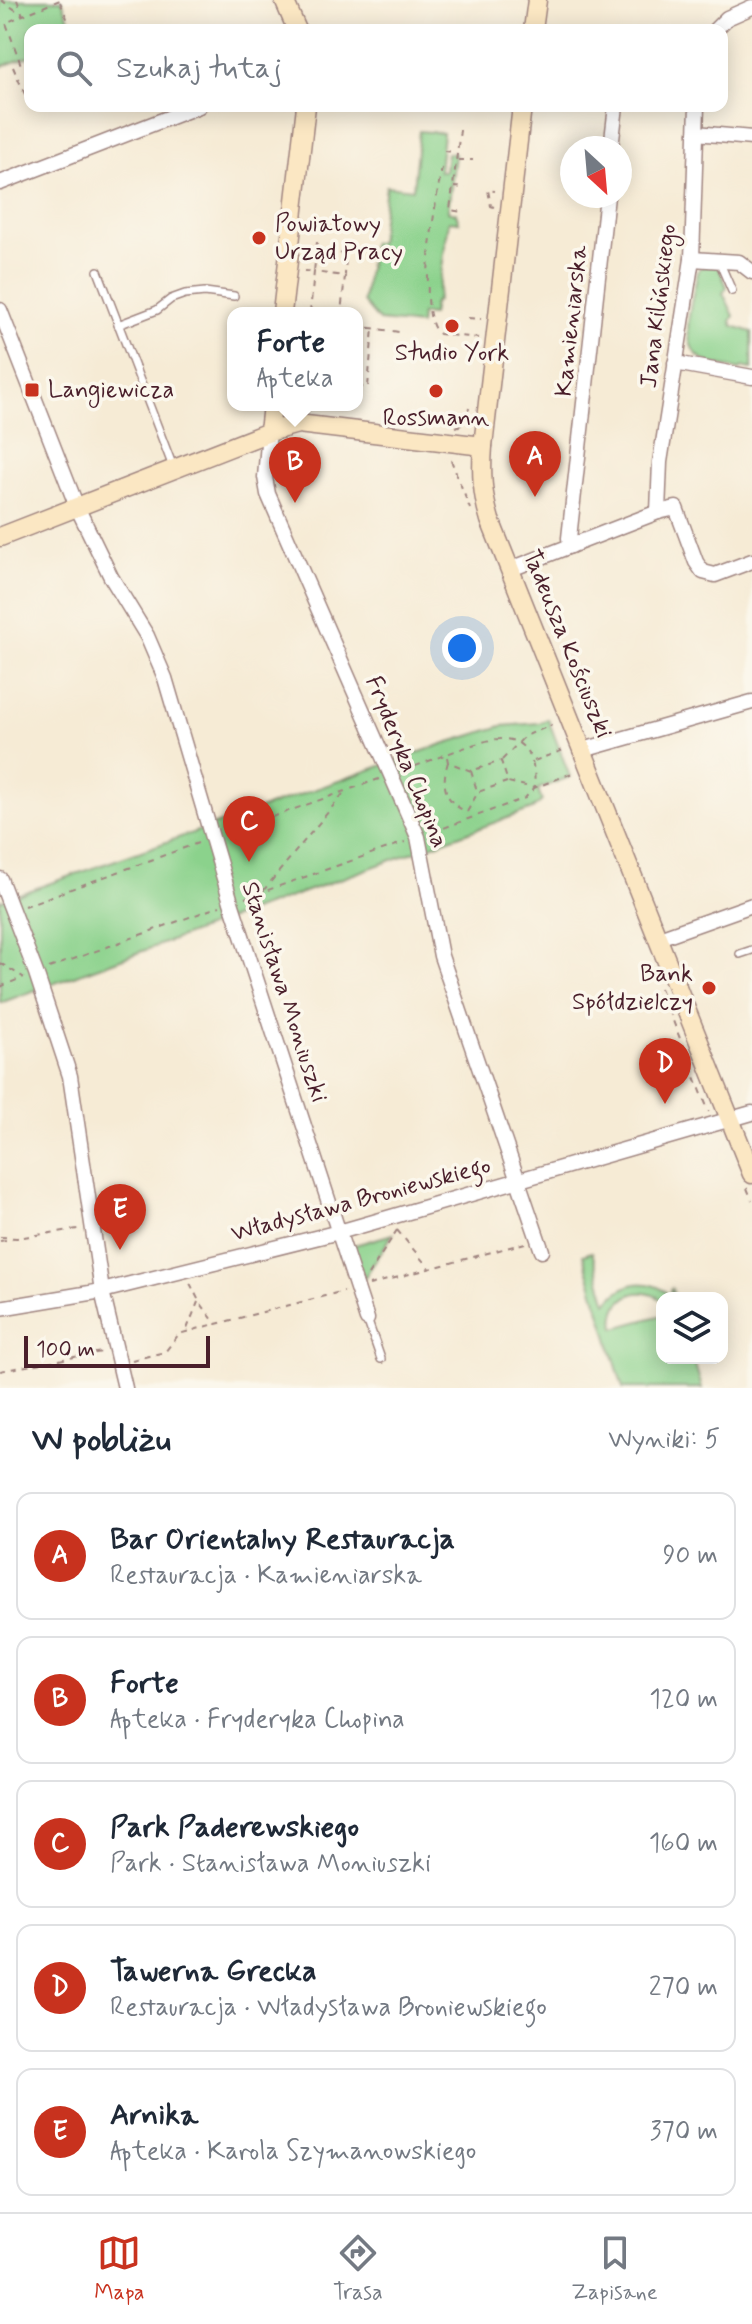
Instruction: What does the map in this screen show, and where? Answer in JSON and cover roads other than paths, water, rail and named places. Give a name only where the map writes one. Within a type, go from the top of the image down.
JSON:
[{"type":"street","points":[[284,0],[294,24]]},
{"type":"street","points":[[534,24],[537,0]]},
{"type":"street","points":[[721,24],[752,7]]},
{"type":"street","points":[[0,183],[183,112]]},
{"type":"street","points":[[283,307],[305,112]]},
{"type":"street","name":"Tadeusza Kościuszki","points":[[521,112],[483,446],[483,495],[490,520],[752,1174]]},
{"type":"street","points":[[612,136],[615,112]]},
{"type":"street","name":"Jana Kilińskiego","points":[[658,512],[660,462],[692,259],[697,112]]},
{"type":"street","points":[[696,133],[752,138]]},
{"type":"street","name":"Kamieniarska","points":[[571,546],[569,538],[606,208]]},
{"type":"street","points":[[692,259],[739,262],[752,272]]},
{"type":"street","name":"Stanisława Moniuszki","points":[[0,310],[77,507],[111,577],[147,636],[165,678],[231,902],[367,1319]]},
{"type":"street","points":[[675,363],[752,377]]},
{"type":"street","points":[[269,432],[271,411]]},
{"type":"street","points":[[0,537],[269,432],[298,424],[483,446]]},
{"type":"street","name":"Fryderyka Chopina","points":[[269,432],[265,477],[268,494],[418,837],[441,956],[540,1245]]},
{"type":"street","points":[[511,569],[658,512],[676,508],[696,562],[703,572],[715,575],[752,561]]},
{"type":"street","points":[[584,753],[752,702]]},
{"type":"street","points":[[0,879],[36,973],[70,1076],[102,1291],[125,1388]]},
{"type":"street","points":[[659,938],[752,905]]},
{"type":"street","name":"Władysława Broniewskiego","points":[[0,1308],[102,1291],[339,1232],[752,1113]]},
{"type":"lane","points":[[722,260],[722,268],[732,291]]},
{"type":"lane","points":[[98,271],[174,469]]},
{"type":"lane","points":[[118,325],[157,310],[171,299],[185,294],[205,292],[234,296]]},
{"type":"lane","points":[[740,954],[752,950]]},
{"type":"lane","points":[[367,1319],[381,1359]]},
{"type":"place","name":"Powiatowy Urząd Pracy","points":[[259,238]]},
{"type":"place","name":"Studio York","points":[[452,326]]},
{"type":"place","name":"Langiewicza","points":[[32,390]]},
{"type":"place","name":"Rossmann","points":[[436,391]]},
{"type":"place","name":"Bar Orientalny Restauracja","points":[[535,497]]},
{"type":"place","name":"Forte","points":[[295,503]]},
{"type":"place","name":"Park Paderewskiego","points":[[249,862]]},
{"type":"place","name":"Bank Spółdzielczy","points":[[709,988]]},
{"type":"place","name":"Tawerna Grecka","points":[[665,1104]]},
{"type":"place","name":"Arnika","points":[[120,1250]]}]
